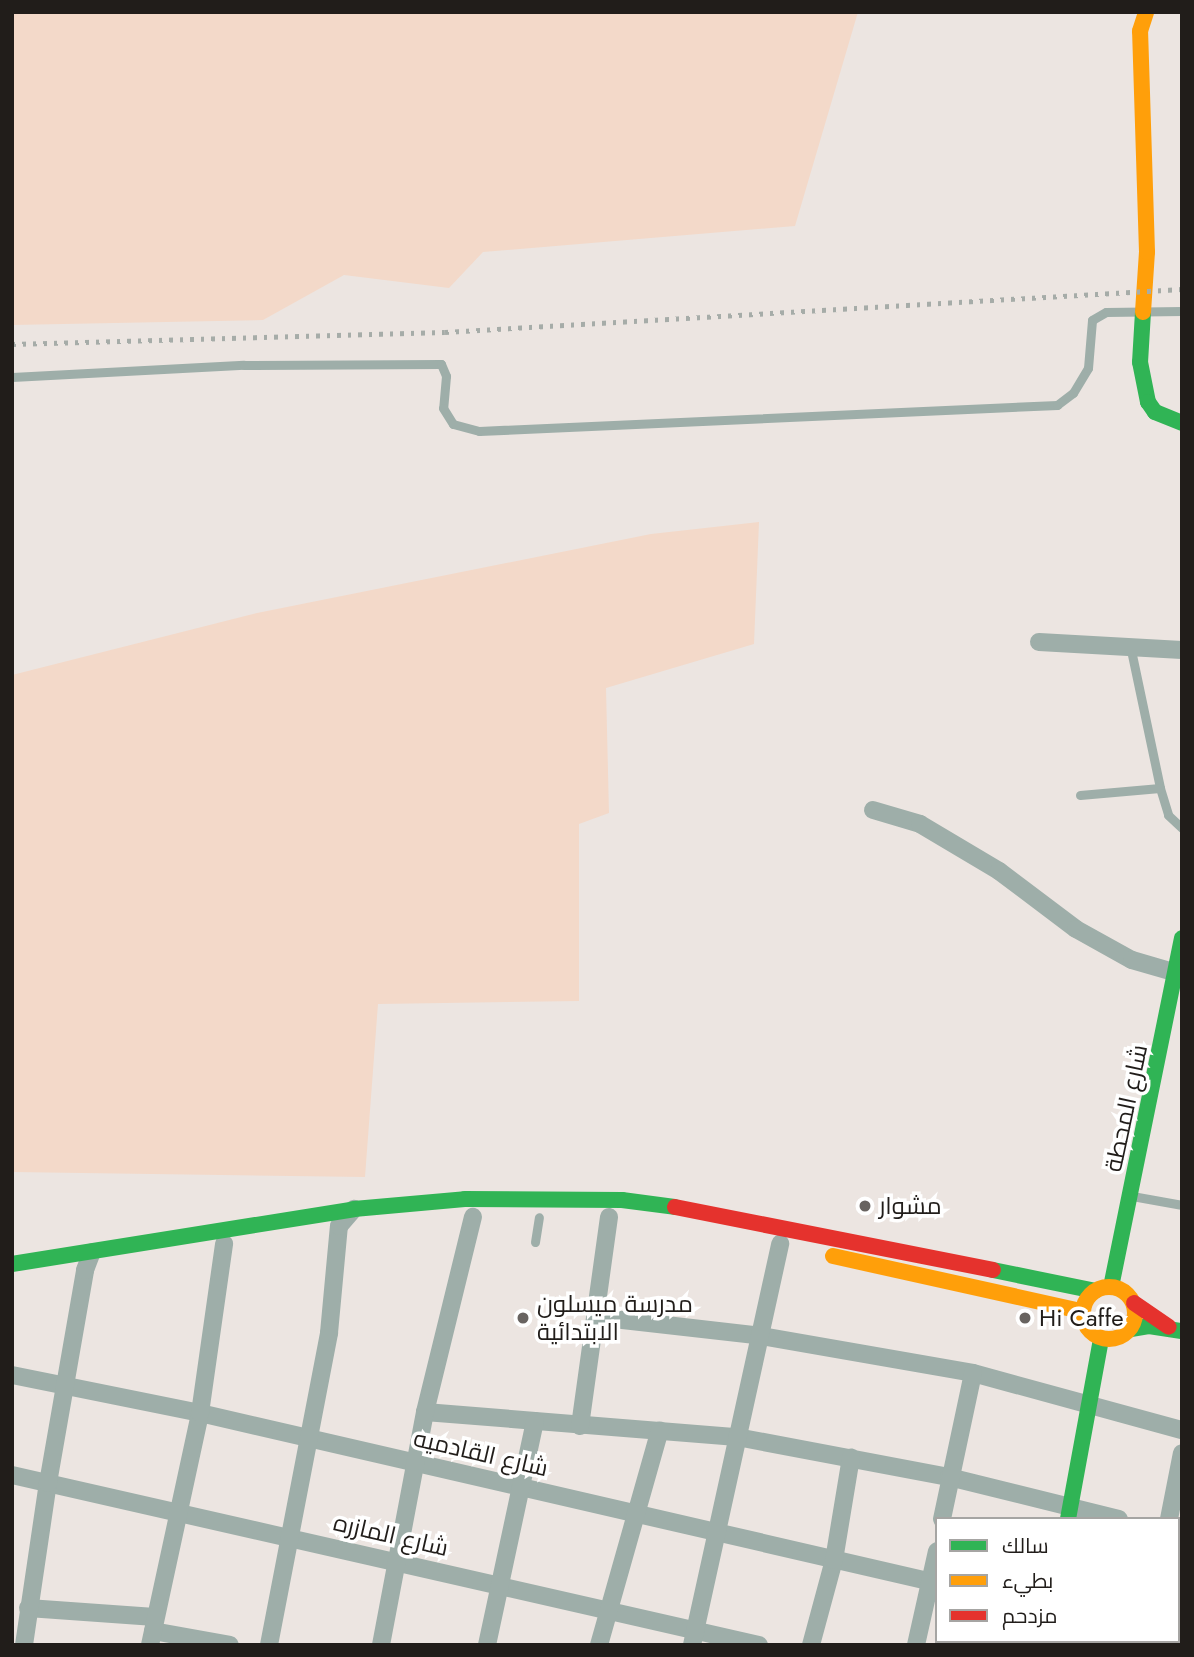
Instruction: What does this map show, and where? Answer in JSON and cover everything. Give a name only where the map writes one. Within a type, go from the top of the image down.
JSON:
[{"type":"main road","points":[[1146,12],[1140,31],[1147,252],[1140,362],[1148,402],[1155,412],[1182,424]]},
{"type":"main road","name":"شارع المحطة","points":[[1103,1289],[1131,1195],[1182,937]]},
{"type":"main road","points":[[12,1264],[354,1209],[465,1199],[622,1200],[709,1211],[1103,1289],[1128,1295],[1134,1303],[1176,1329]]},
{"type":"main road","points":[[533,1217],[615,1218]]},
{"type":"main road","points":[[12,1281],[339,1226],[466,1218]]},
{"type":"main road","points":[[647,1221],[780,1244],[1082,1311]]},
{"type":"main road","points":[[1082,1311],[1103,1289]]},
{"type":"main road","points":[[1130,1329],[1134,1303]]},
{"type":"main road","points":[[1082,1311],[1087,1328],[1101,1339],[1112,1340],[1130,1329],[1176,1329]]},
{"type":"main road","points":[[1069,1513],[1101,1339]]},
{"type":"street","points":[[1039,642],[1131,650],[1182,650]]},
{"type":"street","points":[[873,810],[920,824],[1040,898],[1076,929],[1132,960],[1177,973]]},
{"type":"street","points":[[269,1645],[329,1333],[339,1226],[354,1209]]},
{"type":"street","points":[[381,1645],[425,1412],[466,1218]]},
{"type":"street","points":[[580,1426],[596,1317],[615,1218]]},
{"type":"street","points":[[153,1631],[176,1512],[200,1413],[224,1244]]},
{"type":"street","points":[[694,1636],[762,1336],[780,1244]]},
{"type":"street","points":[[24,1645],[23,1603],[48,1483],[85,1270],[92,1252]]},
{"type":"street","points":[[596,1317],[762,1336],[973,1373],[1182,1430]]},
{"type":"street","points":[[942,1517],[973,1373]]},
{"type":"street","name":"شارع القادميه","points":[[12,1375],[307,1437],[934,1583]]},
{"type":"street","points":[[425,1412],[737,1437],[949,1477],[1069,1513],[1102,1517]]},
{"type":"street","points":[[487,1645],[524,1488],[535,1422]]},
{"type":"street","points":[[599,1645],[660,1430]]},
{"type":"street","points":[[1169,1517],[1182,1453]]},
{"type":"street","points":[[811,1645],[834,1560],[851,1457]]},
{"type":"street","name":"شارع المازره","points":[[12,1475],[609,1608],[694,1636],[759,1645]]},
{"type":"street","points":[[916,1645],[934,1583]]},
{"type":"street","points":[[23,1603],[230,1645]]},
{"type":"lane","points":[[12,377],[244,365],[441,364],[446,376],[443,408],[453,424],[479,431],[1057,405],[1073,393],[1088,368],[1092,320],[1105,312],[1182,311]]},
{"type":"lane","points":[[1131,650],[1160,789],[1168,815],[1182,828]]},
{"type":"lane","points":[[1080,795],[1160,789]]},
{"type":"lane","points":[[1131,1195],[1182,1205]]},
{"type":"lane","points":[[533,1217],[535,1242]]},
{"type":"shaded area","points":[[12,12],[858,12],[795,226],[483,252],[449,288],[344,275],[263,320],[12,325]]},
{"type":"shaded area","points":[[759,522],[754,644],[606,688],[609,813],[579,824],[579,1001],[378,1004],[365,1177],[12,1172],[12,675],[257,613],[651,534]]},
{"type":"railway","points":[[12,344],[445,332],[1182,289]]},
{"type":"traffic: fast","points":[[1143,312],[1140,362],[1148,402],[1155,412],[1182,423]]},
{"type":"traffic: fast","points":[[1111,1287],[1182,938]]},
{"type":"traffic: fast","points":[[12,1264],[354,1209],[465,1199],[622,1200],[675,1207]]},
{"type":"traffic: fast","points":[[993,1270],[1095,1291]]},
{"type":"traffic: fast","points":[[1131,1329],[1149,1326],[1182,1331]]},
{"type":"traffic: fast","points":[[1068,1517],[1101,1339]]},
{"type":"traffic: slow","points":[[1143,312],[1147,252],[1140,31],[1146,12]]},
{"type":"traffic: slow","points":[[833,1256],[1082,1311]]},
{"type":"traffic: slow","points":[[1109,1287],[1128,1294],[1135,1313],[1128,1332],[1109,1339],[1090,1332],[1083,1313],[1090,1294],[1109,1287]]},
{"type":"traffic: jam","points":[[675,1207],[993,1270]]},
{"type":"traffic: jam","points":[[1134,1303],[1169,1327]]},
{"type":"place","name":"مشوار","points":[[865,1206]]},
{"type":"place","name":"مدرسة ميسلون الابتدائية","points":[[523,1318]]},
{"type":"place","name":"Hi Caffe","points":[[1025,1318]]}]
